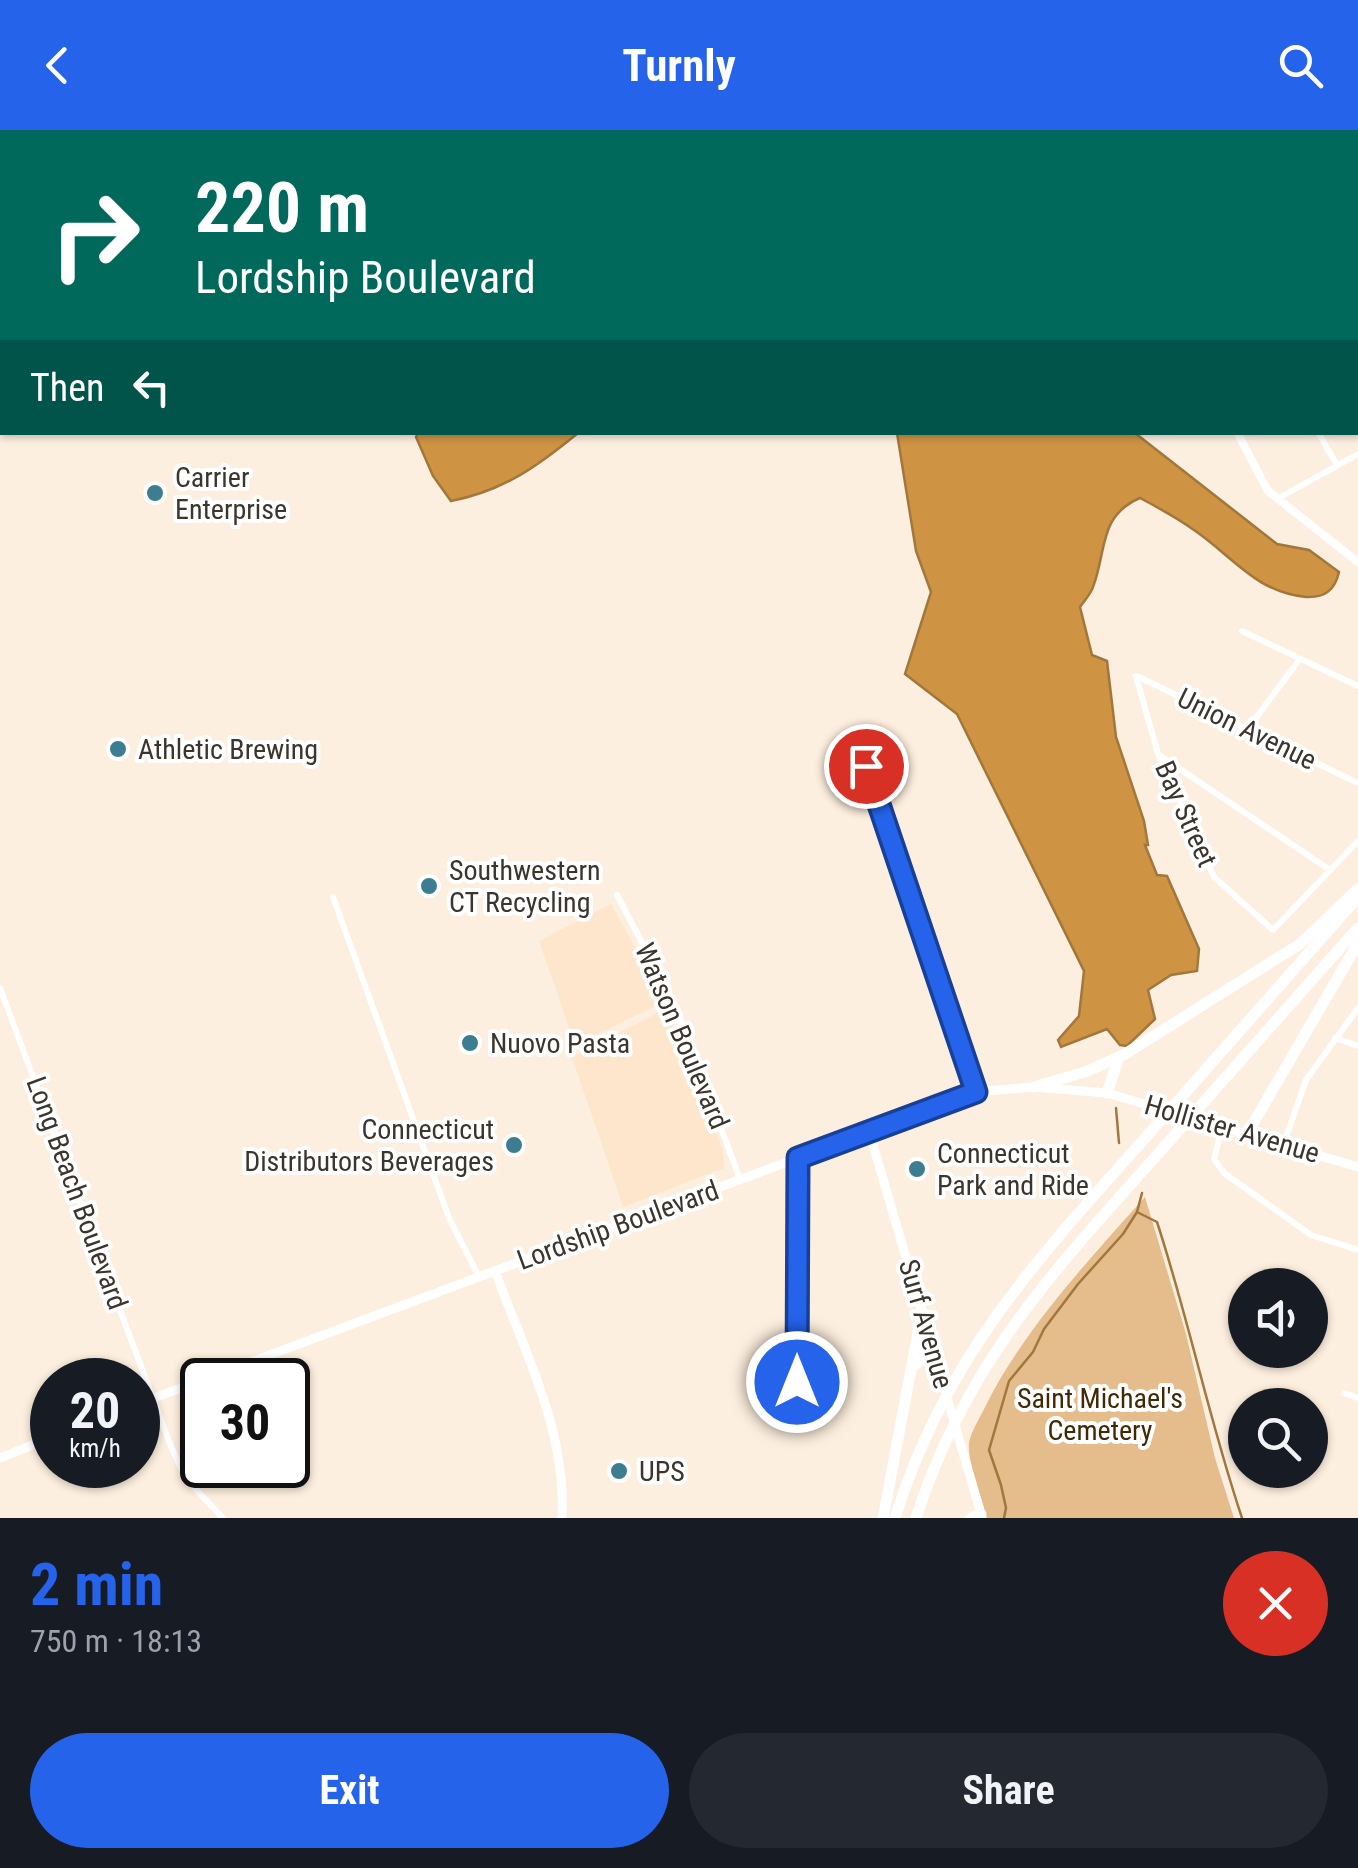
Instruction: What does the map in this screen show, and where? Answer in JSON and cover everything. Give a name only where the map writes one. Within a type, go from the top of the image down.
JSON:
[{"type":"highway","points":[[1034,1087],[1088,1071],[1125,1054],[1290,951],[1358,889]]},
{"type":"highway","points":[[895,1518],[934,1417],[959,1370],[1024,1275],[1358,897]]},
{"type":"highway","points":[[916,1518],[942,1447],[967,1397],[1033,1296],[1358,928]]},
{"type":"highway","points":[[1247,1134],[1358,942]]},
{"type":"highway","points":[[1107,1093],[1114,1066],[1125,1054]]},
{"type":"highway","points":[[883,1518],[922,1311]]},
{"type":"highway","points":[[910,1372],[916,1361],[922,1359],[938,1365]]},
{"type":"main road","name":"Lordship Boulevard","points":[[160,1396],[976,1092],[1034,1087],[1107,1093]]},
{"type":"main road","name":"Hollister Avenue","points":[[1107,1093],[1358,1167]]},
{"type":"main road","name":"Surf Avenue","points":[[870,1131],[978,1517]]},
{"type":"main road","points":[[495,1271],[558,1442],[562,1518]]},
{"type":"main road","points":[[0,1458],[30,1446]]},
{"type":"street","points":[[1239,435],[1268,491],[1357,560]]},
{"type":"street","points":[[1320,435],[1337,466]]},
{"type":"street","points":[[1277,499],[1358,454]]},
{"type":"street","points":[[1242,630],[1358,686]]},
{"type":"street","points":[[1247,730],[1299,660]]},
{"type":"street","name":"Union Avenue","points":[[1136,676],[1358,783]]},
{"type":"street","name":"Bay Street","points":[[1136,676],[1158,754],[1214,877],[1273,930],[1330,870]]},
{"type":"street","points":[[1158,754],[1330,870],[1358,840]]},
{"type":"street","points":[[866,766],[976,1092]]},
{"type":"street","name":"Watson Boulevard","points":[[617,895],[674,1003],[740,1179]]},
{"type":"street","points":[[333,897],[449,1218],[479,1277]]},
{"type":"street","name":"Long Beach Boulevard","points":[[0,988],[139,1358]]},
{"type":"street","points":[[1284,1143],[1306,1080],[1358,1008]]},
{"type":"street","points":[[1335,1038],[1358,1046]]},
{"type":"street","points":[[1222,1127],[1214,1158],[1224,1172],[1311,1235],[1358,1250]]},
{"type":"street","points":[[796,1397],[798,1158]]},
{"type":"street","points":[[1344,1394],[1358,1398]]},
{"type":"street","name":"Long Beach Boulevard","points":[[160,1414],[181,1470],[223,1518]]},
{"type":"shaded area","points":[[575,435],[519,476],[487,491],[451,501],[433,476],[416,437]]},
{"type":"shaded area","points":[[897,435],[1138,435],[1277,544],[1309,550],[1339,572],[1335,584],[1324,594],[1289,594],[1259,581],[1188,526],[1140,498],[1117,514],[1110,525],[1093,587],[1080,607],[1092,655],[1107,661],[1116,737],[1144,821],[1145,845],[1157,875],[1167,876],[1199,949],[1197,971],[1171,975],[1148,990],[1155,1019],[1127,1046],[1120,1045],[1107,1029],[1061,1047],[1058,1040],[1079,1016],[1084,971],[957,714],[905,674],[931,592],[916,551]]},
{"type":"shaded area","points":[[611,904],[665,1001],[575,1045],[539,941]]},
{"type":"shaded area","points":[[667,1008],[723,1150],[724,1168],[623,1207],[572,1057]]},
{"type":"green space","name":"Saint Michael's Cemetery","points":[[1145,1197],[1234,1518],[987,1518],[969,1451],[976,1425],[1037,1323]]},
{"type":"waterway","points":[[1116,1108],[1119,1143]]},
{"type":"waterway","points":[[1142,1193],[1137,1212],[1157,1222],[1242,1518]]},
{"type":"waterway","points":[[1004,1518],[1001,1485],[989,1450],[1009,1381],[1078,1284],[1123,1234],[1137,1212]]},
{"type":"place","name":"Carrier Enterprise","points":[[155,493]]},
{"type":"place","name":"Athletic Brewing","points":[[118,749]]},
{"type":"place","name":"Southwestern CT Recycling","points":[[429,886]]},
{"type":"place","name":"Nuovo Pasta","points":[[470,1043]]},
{"type":"place","name":"Connecticut Distributors Beverages","points":[[514,1145]]},
{"type":"place","name":"Connecticut Park and Ride","points":[[917,1169]]},
{"type":"place","name":"UPS","points":[[619,1471]]},
{"type":"route","points":[[797,1382],[798,1158],[976,1092],[866,766]]}]
